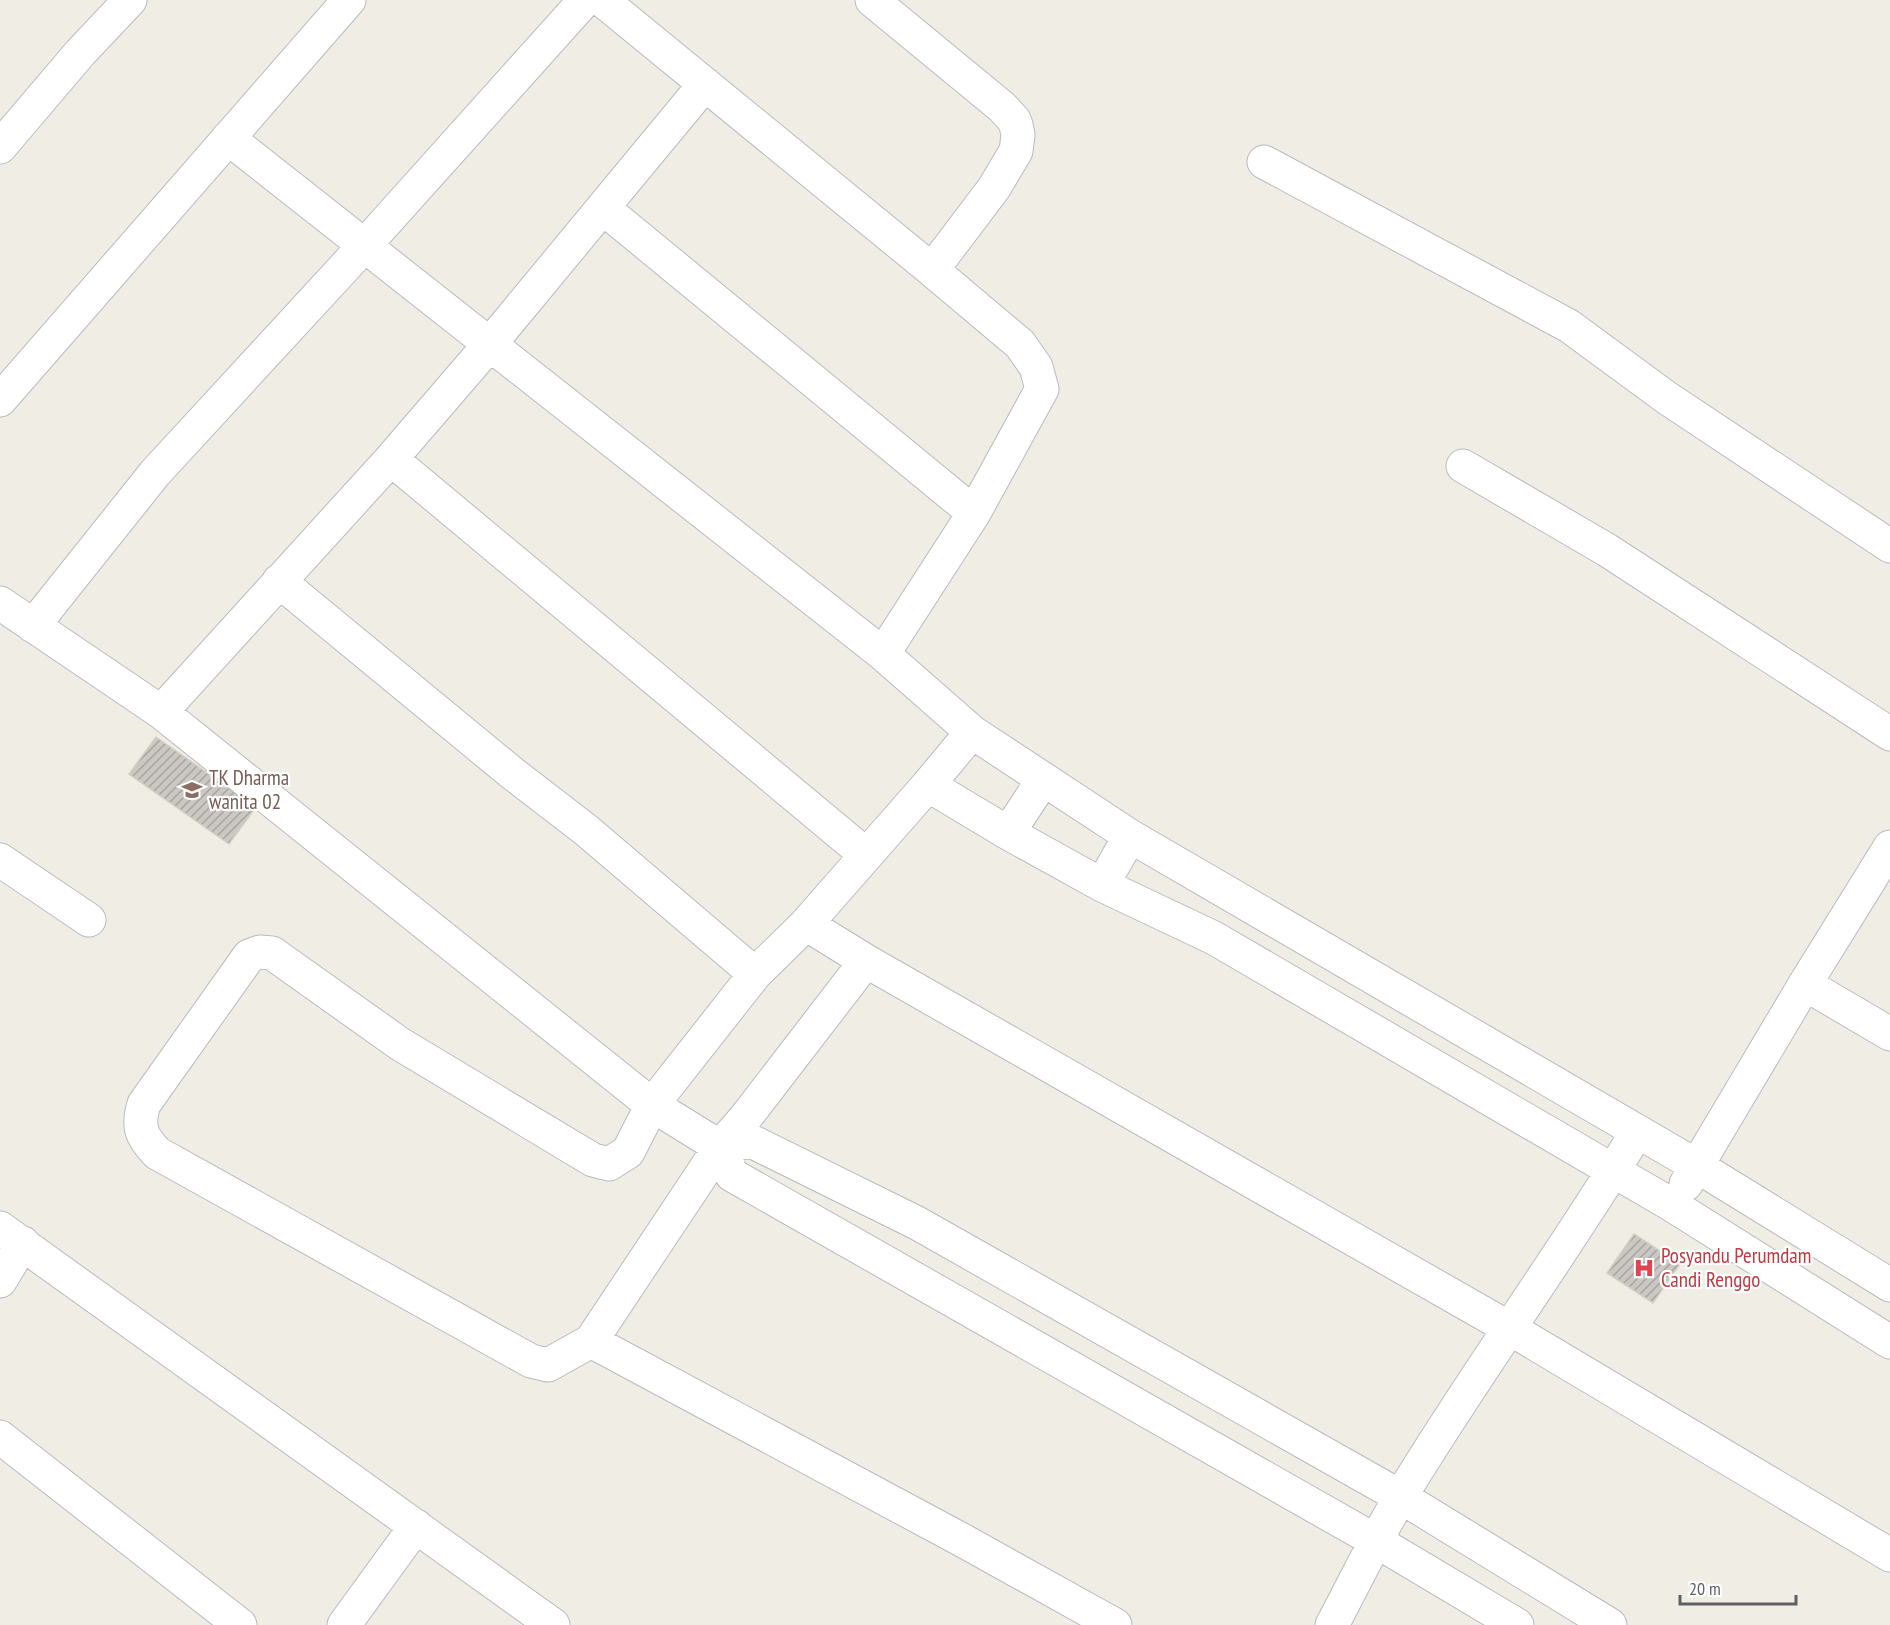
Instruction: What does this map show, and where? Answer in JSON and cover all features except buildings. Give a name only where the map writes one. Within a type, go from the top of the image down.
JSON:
[{"type":"street","points":[[0,147],[80,53],[130,0]]},
{"type":"street","points":[[0,400],[11,364],[228,138],[349,0]]},
{"type":"street","points":[[33,626],[155,473],[365,245],[585,0]]},
{"type":"street","points":[[602,0],[1020,344],[1036,367],[1042,389],[974,513],[883,654]]},
{"type":"street","points":[[872,0],[994,100],[1009,113],[1017,125],[1017,151],[994,188],[932,270]]},
{"type":"street","points":[[161,712],[391,459],[490,344],[705,84]]},
{"type":"street","points":[[228,138],[883,654],[972,732],[1130,836],[1697,1166],[1890,1285]]},
{"type":"street","points":[[1264,162],[1569,326],[1667,398],[1890,546]]},
{"type":"street","points":[[603,208],[974,513]]},
{"type":"street","points":[[391,459],[865,854]]},
{"type":"street","points":[[1463,466],[1607,550],[1890,734]]},
{"type":"street","points":[[279,581],[512,773],[586,830],[755,974]]},
{"type":"street","points":[[0,603],[161,712],[652,1105],[720,1147],[732,1175],[1376,1541],[1517,1625]]},
{"type":"street","points":[[866,961],[746,1118],[720,1147],[591,1341],[548,1365],[531,1361],[157,1153],[146,1142],[141,1130],[140,1117],[144,1104],[249,956],[260,952],[272,953],[400,1044],[593,1160],[609,1164],[628,1152],[652,1105],[755,974],[806,924],[865,854],[928,786],[972,732]]},
{"type":"street","points":[[1008,833],[1043,780]]},
{"type":"street","points":[[928,786],[1102,885],[1214,938],[1672,1205],[1890,1342]]},
{"type":"street","points":[[1102,885],[1130,836]]},
{"type":"street","points":[[1672,1205],[1890,847]]},
{"type":"street","points":[[0,860],[89,920]]},
{"type":"street","points":[[1214,938],[1237,900]]},
{"type":"street","points":[[806,924],[866,961],[1509,1328],[1890,1555]]},
{"type":"street","points":[[1805,984],[1890,1034]]},
{"type":"street","points":[[1392,1043],[1416,1002]]},
{"type":"street","points":[[1466,1086],[1490,1046]]},
{"type":"street","points":[[1332,1625],[1401,1497],[1637,1132]]},
{"type":"street","points":[[720,1147],[751,1141],[917,1223],[1401,1497],[1610,1625]]},
{"type":"street","points":[[0,1281],[11,1235],[553,1625]]},
{"type":"street","points":[[591,1341],[962,1540],[1115,1625]]},
{"type":"street","points":[[0,1437],[240,1625]]},
{"type":"street","points":[[344,1625],[416,1527]]},
{"type":"place","name":"TK Dharma wanita 02","points":[[192,790]]},
{"type":"place","name":"Posyandu Perumdam Candi Renggo","points":[[1644,1268]]}]
